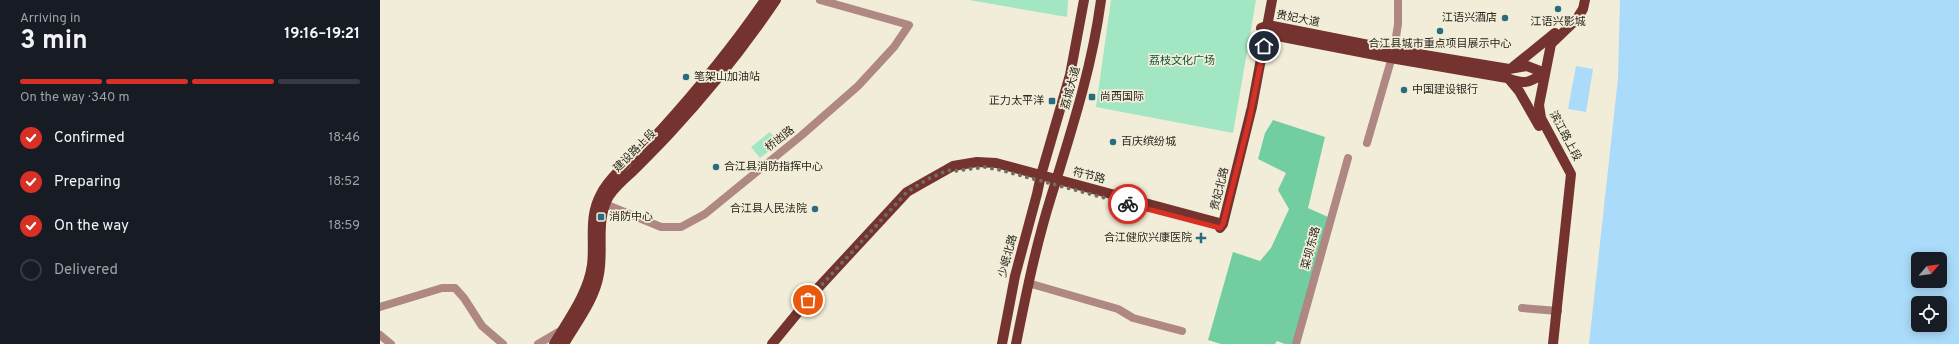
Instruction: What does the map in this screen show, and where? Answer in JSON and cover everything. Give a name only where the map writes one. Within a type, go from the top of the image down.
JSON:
[{"type":"main road","name":"建设路上段","points":[[554,344],[588,279],[592,265],[593,220],[601,203],[605,187],[648,144],[703,81],[737,40],[765,0]]},
{"type":"main road","name":"建设路上段","points":[[564,344],[583,312],[597,282],[600,266],[601,203],[671,132],[710,87],[747,41],[776,0]]},
{"type":"main road","name":"荔城大道","points":[[1040,178],[1065,94],[1080,29],[1084,0]]},
{"type":"main road","name":"荔城大道","points":[[1056,182],[1087,78],[1097,31],[1101,0]]},
{"type":"main road","points":[[1265,29],[1266,0]]},
{"type":"main road","points":[[1265,29],[1272,0]]},
{"type":"main road","points":[[1508,73],[1550,38],[1572,16],[1577,8],[1579,0]]},
{"type":"main road","name":"滨江路上段","points":[[1547,344],[1555,310],[1571,174],[1540,115],[1539,105],[1551,44],[1576,20],[1583,9],[1585,0]]},
{"type":"main road","points":[[1082,15],[1099,17]]},
{"type":"main road","points":[[1080,29],[1097,31]]},
{"type":"main road","name":"贵妃大道","points":[[1265,29],[1393,54],[1508,73]]},
{"type":"main road","name":"贵妃北路","points":[[1221,225],[1265,29]]},
{"type":"main road","points":[[1508,73],[1527,66],[1545,74]]},
{"type":"main road","points":[[1508,73],[1524,83],[1545,74]]},
{"type":"main road","name":"滨江路上段","points":[[1508,73],[1566,175],[1553,344]]},
{"type":"main road","points":[[1048,150],[1064,155]]},
{"type":"main road","name":"符节路","points":[[772,344],[818,288],[907,192],[953,166],[986,162],[1040,178],[1221,225]]},
{"type":"main road","name":"少岷北路","points":[[1002,344],[1015,276],[1040,178]]},
{"type":"main road","points":[[1016,344],[1028,283],[1056,182]]},
{"type":"street","name":"桥凼路","points":[[601,203],[655,226],[668,228],[681,227],[705,214],[802,135],[858,86],[894,46],[909,25],[820,0]]},
{"type":"street","points":[[1368,143],[1393,54],[1398,24],[1398,0]]},
{"type":"street","name":"菜坝东路","points":[[1296,344],[1348,158]]},
{"type":"street","points":[[1028,283],[1118,309],[1133,318],[1182,331]]},
{"type":"street","points":[[380,307],[442,288],[455,288],[464,298],[477,320],[503,344]]},
{"type":"street","points":[[1522,308],[1555,310]]},
{"type":"street","points":[[538,344],[562,330]]},
{"type":"street","points":[[380,335],[391,344]]},
{"type":"green space","points":[[969,0],[1068,0],[1067,17]]},
{"type":"green space","name":"荔枝文化广场","points":[[1111,0],[1256,0],[1233,133],[1096,107]]},
{"type":"green space","points":[[1273,120],[1325,137],[1308,208],[1328,217],[1293,344],[1285,344],[1277,341],[1275,344],[1221,344],[1208,340],[1233,252],[1260,261],[1271,248],[1289,209],[1278,190],[1286,173],[1258,159],[1265,133]]},
{"type":"green space","points":[[770,132],[779,143],[760,158],[751,147]]},
{"type":"water","points":[[1620,0],[1959,0],[1959,344],[1589,344],[1618,78]]},
{"type":"water","points":[[1467,40],[1474,42],[1475,48],[1463,48],[1464,42]]},
{"type":"water","points":[[1576,66],[1593,69],[1586,112],[1568,109]]},
{"type":"way so far","points":[[808,300],[886,213],[907,192],[917,184],[948,170],[954,171],[985,167],[1128,204]]},
{"type":"place","name":"江语兴影城","points":[[1558,9]]},
{"type":"place","name":"江语兴酒店","points":[[1505,18]]},
{"type":"place","name":"合江县城市重点项目展示中心","points":[[1440,31]]},
{"type":"place","name":"笔架山加油站","points":[[686,77]]},
{"type":"place","name":"中国建设银行","points":[[1404,90]]},
{"type":"place","name":"尚西国际","points":[[1092,97]]},
{"type":"place","name":"正力太平洋","points":[[1052,101]]},
{"type":"place","name":"百庆·缤纷城","points":[[1113,142]]},
{"type":"place","name":"合江县消防指挥中心","points":[[716,167]]},
{"type":"place","name":"合江县人民法院","points":[[815,209]]},
{"type":"place","name":"消防中心","points":[[601,217]]},
{"type":"place","name":"合江健欣兴康医院","points":[[1201,238]]},
{"type":"route","points":[[1128,204],[1220,228],[1223,224],[1246,135],[1264,46]]}]
